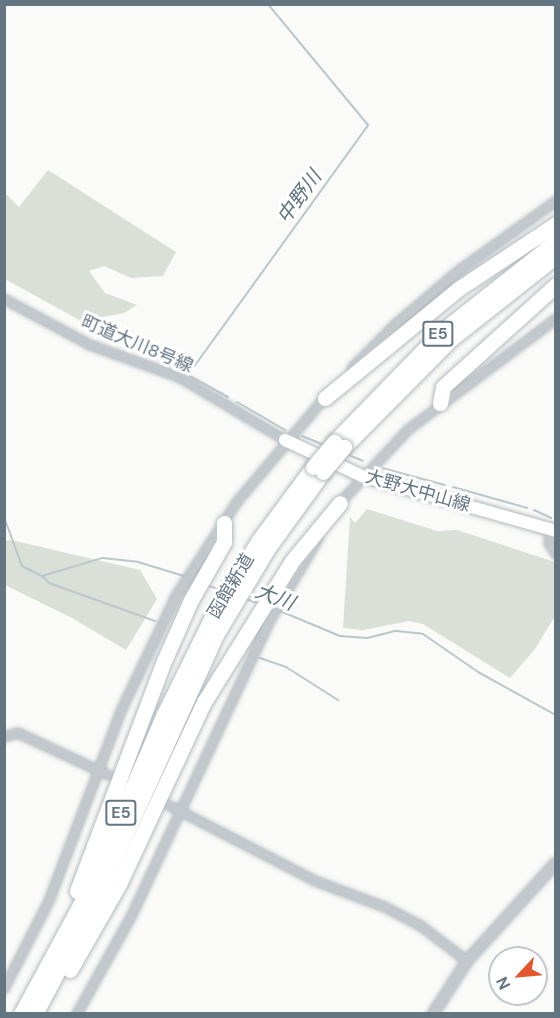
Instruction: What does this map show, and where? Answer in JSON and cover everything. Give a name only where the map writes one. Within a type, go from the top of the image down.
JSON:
[{"type":"highway","points":[[325,398],[458,289],[555,224]]},
{"type":"highway","name":"函館新道","points":[[27,1012],[89,888],[164,714],[236,588],[318,469],[442,331],[555,241]]},
{"type":"highway","name":"函館新道","points":[[339,445],[451,339],[555,256]]},
{"type":"highway","points":[[440,403],[443,387],[555,285]]},
{"type":"highway","points":[[43,1014],[97,926],[204,702],[253,620],[274,601],[292,561],[340,503]]},
{"type":"highway","points":[[27,1012],[73,901],[183,598],[196,577],[224,542],[224,523]]},
{"type":"main road","name":"大野大中山線","points":[[285,440],[362,476],[553,531]]},
{"type":"street","points":[[224,523],[285,440],[396,324],[457,272],[555,201]]},
{"type":"street","name":"町道大川8号線","points":[[4,299],[90,345],[179,377],[285,440]]},
{"type":"street","points":[[340,503],[362,476],[440,403],[555,319]]},
{"type":"street","points":[[553,531],[549,543],[555,554]]},
{"type":"street","points":[[4,989],[57,882],[120,711],[183,598]]},
{"type":"street","points":[[77,1014],[131,917],[178,810],[268,624],[274,601]]},
{"type":"street","points":[[4,737],[18,733],[108,775]]},
{"type":"street","points":[[170,806],[315,881],[385,907],[421,926],[467,961]]},
{"type":"street","points":[[433,1014],[467,961],[555,863]]},
{"type":"shaded area","points":[[48,170],[176,252],[163,276],[131,278],[104,266],[89,271],[105,293],[137,305],[124,313],[81,321],[5,279],[5,193],[19,207]]},
{"type":"shaded area","points":[[367,509],[437,531],[457,530],[555,562],[555,616],[535,649],[510,678],[423,624],[409,621],[363,630],[343,628],[350,517],[355,523]]},
{"type":"shaded area","points":[[11,540],[140,570],[157,599],[126,650],[72,618],[5,585],[5,541]]},
{"type":"waterway","name":"中野川","points":[[228,397],[188,375],[368,125],[268,4]]},
{"type":"waterway","name":"中野川","points":[[237,402],[285,430]]},
{"type":"waterway","name":"中野川","points":[[302,436],[324,445]]},
{"type":"waterway","name":"中野川","points":[[346,454],[363,461]]},
{"type":"waterway","name":"中野川","points":[[382,468],[445,485]]},
{"type":"waterway","name":"中野川","points":[[453,487],[527,508]]},
{"type":"waterway","name":"中野川","points":[[534,510],[551,518]]},
{"type":"waterway","name":"大川","points":[[4,517],[22,566],[42,576],[102,558],[138,562],[184,576]]},
{"type":"waterway","points":[[42,576],[49,583],[155,621]]},
{"type":"waterway","name":"大川","points":[[206,585],[221,590]]},
{"type":"waterway","name":"大川","points":[[246,599],[257,603]]},
{"type":"waterway","name":"大川","points":[[280,611],[340,636],[367,638],[396,631],[423,634],[478,672],[556,715]]},
{"type":"waterway","points":[[260,658],[286,667],[338,700]]}]
